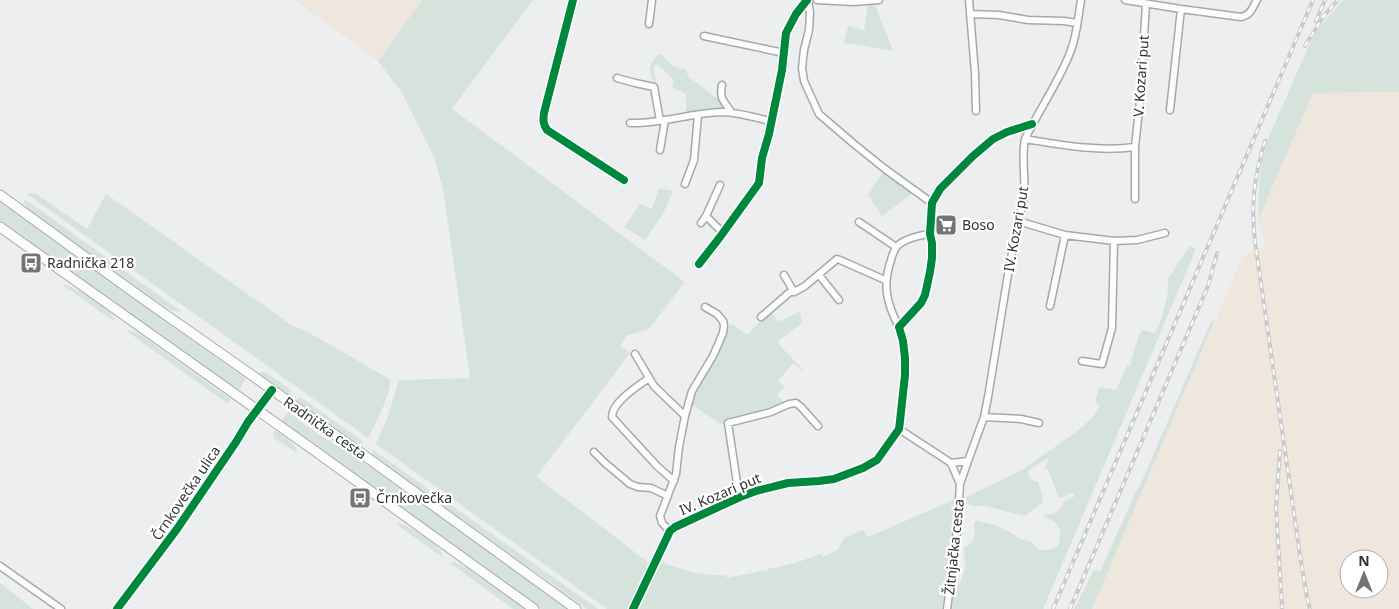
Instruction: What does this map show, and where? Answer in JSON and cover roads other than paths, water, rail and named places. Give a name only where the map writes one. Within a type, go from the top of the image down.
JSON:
[{"type":"main road","name":"Radnička cesta","points":[[0,195],[576,609]]},
{"type":"main road","name":"Radnička cesta","points":[[0,227],[534,609]]},
{"type":"street","points":[[573,0],[544,113],[544,126],[547,130],[624,180]]},
{"type":"street","points":[[649,24],[652,0]]},
{"type":"street","points":[[699,264],[759,183],[762,158],[782,70],[786,33],[796,14],[807,0]]},
{"type":"street","points":[[807,0],[810,13],[809,30],[802,68],[804,82],[819,114],[885,169],[932,203]]},
{"type":"street","points":[[817,0],[853,2],[879,0]]},
{"type":"street","points":[[969,0],[976,111]]},
{"type":"street","name":"IV. Kozari put","points":[[960,484],[984,417],[993,370],[1002,310],[1024,198],[1023,151],[1025,139],[1066,62],[1074,42],[1081,0]]},
{"type":"street","points":[[1125,0],[1181,10],[1241,17],[1247,16],[1250,13],[1257,0]]},
{"type":"street","name":"V. Kozari put","points":[[1135,199],[1135,147],[1146,4]]},
{"type":"street","points":[[1170,110],[1181,10]]},
{"type":"street","points":[[970,14],[1077,23]]},
{"type":"street","points":[[704,36],[784,53]]},
{"type":"street","points":[[618,78],[654,87],[663,120],[660,150]]},
{"type":"street","points":[[722,85],[720,94],[732,113]]},
{"type":"street","points":[[630,123],[646,124],[720,112],[771,121]]},
{"type":"street","points":[[685,184],[694,160],[698,115]]},
{"type":"street","points":[[900,327],[921,303],[925,295],[932,258],[930,234],[932,203],[940,189],[993,139],[1006,132],[1032,124]]},
{"type":"street","points":[[1025,139],[1091,148],[1116,149],[1135,147]]},
{"type":"street","points":[[701,223],[720,185]]},
{"type":"street","points":[[706,216],[723,233]]},
{"type":"street","points":[[859,222],[896,247]]},
{"type":"street","points":[[1018,222],[1065,235],[1114,241],[1137,240],[1165,233]]},
{"type":"street","points":[[761,317],[790,292],[794,292],[837,259],[886,280],[888,268],[896,247],[921,235],[930,234]]},
{"type":"street","points":[[1050,306],[1065,235]]},
{"type":"street","points":[[1082,361],[1102,364],[1112,328],[1114,241]]},
{"type":"street","points":[[819,274],[839,300]]},
{"type":"street","points":[[784,275],[794,292]]},
{"type":"street","name":"IV. Kozari put","points":[[633,609],[670,531],[675,527],[740,496],[771,486],[834,479],[863,468],[881,456],[899,429],[905,358],[900,327],[890,311],[886,292],[886,280]]},
{"type":"street","name":"IV. Kozari put","points":[[670,531],[660,519],[660,516],[674,481],[685,416],[692,391],[713,356],[723,333],[723,320],[705,307]]},
{"type":"street","points":[[635,354],[654,386],[685,416]]},
{"type":"street","points":[[649,378],[626,395],[612,413],[612,418],[674,481]]},
{"type":"street","name":"Črnkovečka ulica","points":[[117,609],[177,529],[248,422],[272,390]]},
{"type":"street","name":"IV. Kozari put","points":[[740,496],[728,423],[796,403],[801,406],[818,426]]},
{"type":"street","points":[[984,417],[1021,419],[1039,423]]},
{"type":"street","points":[[899,429],[951,463],[960,484]]},
{"type":"street","name":"IV. Kozari put","points":[[594,452],[605,464],[630,484],[651,488],[668,496]]},
{"type":"street","points":[[951,463],[968,461]]},
{"type":"street","name":"Žitnjačka cesta","points":[[947,609],[957,532],[960,484]]},
{"type":"street","points":[[0,566],[61,609]]},
{"type":"railway","points":[[1053,609],[1313,0]]},
{"type":"railway","points":[[1316,21],[1325,0]]},
{"type":"railway","points":[[1305,46],[1323,17],[1338,0]]},
{"type":"railway","points":[[1265,141],[1254,191],[1255,242],[1300,555],[1310,609]]},
{"type":"railway","points":[[1070,609],[1208,286],[1217,253]]},
{"type":"railway","points":[[1280,451],[1276,507],[1282,608]]},
{"type":"place","name":"Boso","points":[[946,225]]},
{"type":"place","name":"Radnička 218","points":[[31,263]]},
{"type":"place","name":"Črnkovečka","points":[[360,498]]}]
